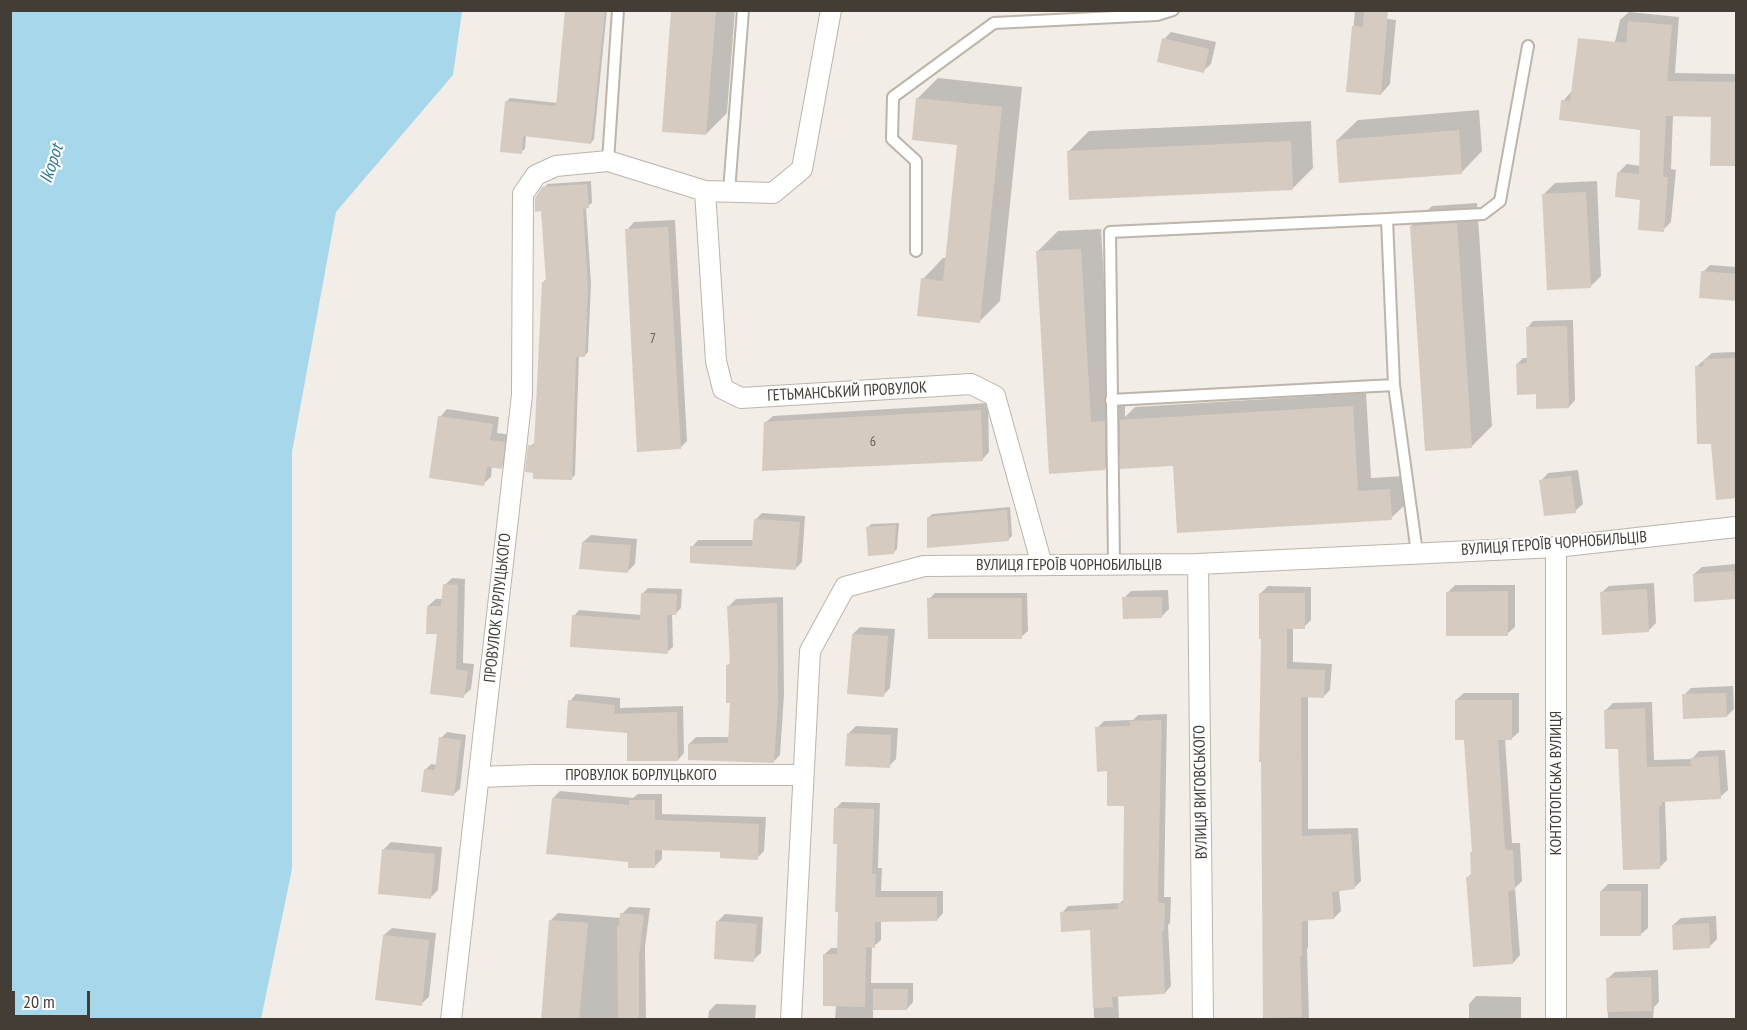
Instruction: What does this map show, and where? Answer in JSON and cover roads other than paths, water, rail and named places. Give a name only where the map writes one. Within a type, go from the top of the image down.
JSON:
[{"type":"street","points":[[608,161],[705,191],[773,193],[802,169],[831,10]]},
{"type":"street","name":"ПРОВУЛОК БУРЛУЦЬКОГО","points":[[452,1020],[522,394],[523,194],[536,176],[556,166],[608,161]]},
{"type":"street","name":"ГЕТЬМАНСЬКИЙ ПРОВУЛОК","points":[[705,191],[716,361],[723,389],[741,398],[971,384],[995,396],[1042,565]]},
{"type":"street","name":"ВУЛИЦЯ ГЕРОЇВ ЧОРНОБИЛЬЦІВ","points":[[791,1020],[810,651],[845,587],[924,566],[1198,564],[1556,547],[1737,527]]},
{"type":"street","name":"КОНТОТОПСЬКА ВУЛИЦЯ","points":[[1556,547],[1556,1020]]},
{"type":"street","name":"ВУЛИЦЯ ВИГОВСЬКОГО","points":[[1198,564],[1203,1020]]},
{"type":"street","name":"ПРОВУЛОК БОРЛУЦЬКОГО","points":[[480,777],[803,775]]},
{"type":"lane","points":[[608,161],[618,10]]},
{"type":"lane","points":[[729,191],[743,10]]},
{"type":"lane","points":[[916,251],[916,161],[892,139],[892,97],[994,23],[1157,15],[1173,10]]},
{"type":"lane","points":[[1113,564],[1110,232],[1483,214],[1500,201],[1528,46]]},
{"type":"lane","points":[[1387,219],[1394,385],[1417,553]]},
{"type":"lane","points":[[1111,400],[1394,385]]},
{"type":"water","name":"Ikopot","points":[[10,11],[462,11],[453,75],[336,212],[292,452],[292,869],[261,1019],[11,1019]]}]
